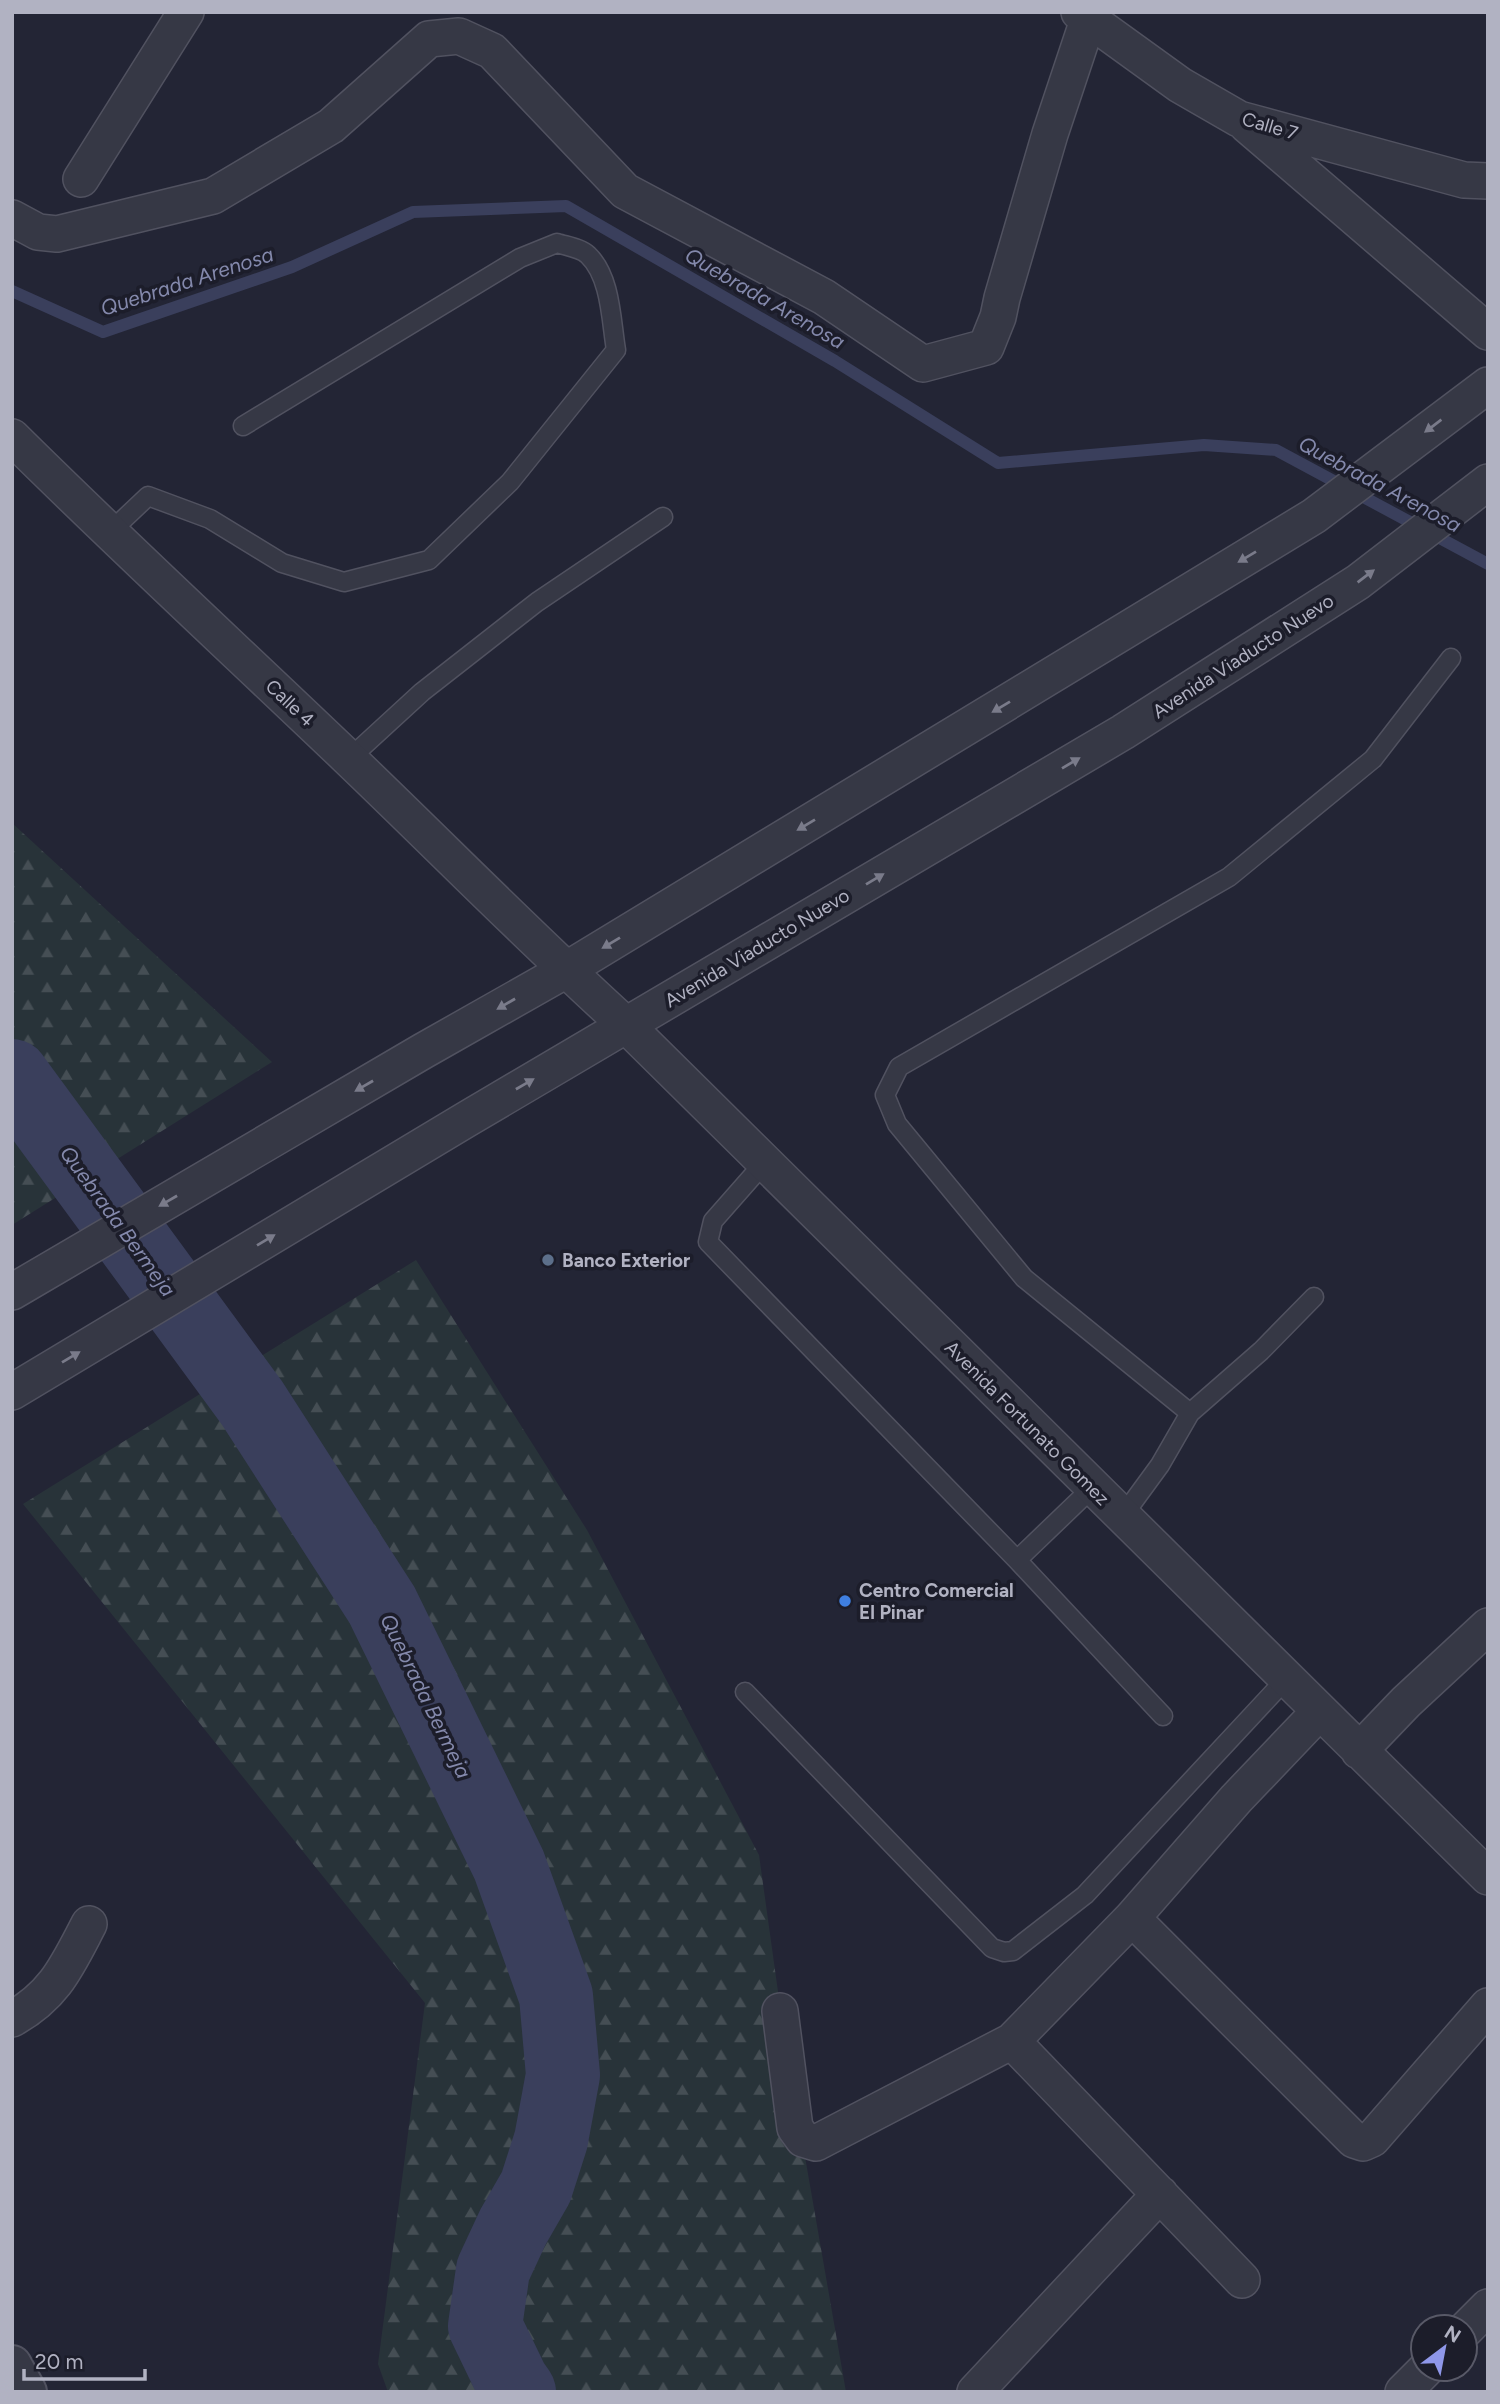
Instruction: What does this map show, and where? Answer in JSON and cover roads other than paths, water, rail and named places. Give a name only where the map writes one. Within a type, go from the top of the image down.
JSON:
[{"type":"street","points":[[81,179],[186,12]]},
{"type":"street","points":[[12,218],[38,232],[57,234],[214,197],[331,126],[429,39],[459,36],[492,51],[625,191],[824,297],[923,364],[986,347],[998,317],[1084,16]]},
{"type":"street","name":"Calle 7","points":[[1084,16],[1180,85],[1239,119],[1464,180],[1488,181]]},
{"type":"street","points":[[1239,119],[1488,332]]},
{"type":"street","points":[[12,1292],[566,970],[1314,516],[1488,385]]},
{"type":"street","name":"Calle 4","points":[[12,437],[566,970]]},
{"type":"street","name":"Avenida Viaducto Nuevo","points":[[12,1392],[467,1119],[1123,732],[1359,582],[1488,482]]},
{"type":"street","name":"Avenida Fortunato Gomez","points":[[566,970],[626,1026],[1488,1877]]},
{"type":"street","points":[[1359,1751],[1406,1702],[1488,1626]]},
{"type":"street","points":[[780,2011],[795,2128],[803,2138],[816,2143],[1012,2041],[1132,1918],[1236,1799],[1319,1712]]},
{"type":"street","points":[[1132,1918],[1354,2140],[1363,2143],[1372,2139],[1488,2006]]},
{"type":"street","points":[[12,2019],[29,2009],[61,1978],[89,1924]]},
{"type":"street","points":[[1012,2041],[1241,2280]]},
{"type":"street","points":[[975,2392],[1160,2194]]},
{"type":"street","points":[[12,2365],[27,2392]]},
{"type":"lane","points":[[109,533],[148,496],[209,519],[282,563],[344,582],[429,560],[510,482],[615,349],[607,294],[599,270],[586,253],[556,243],[520,258],[243,426]]},
{"type":"lane","points":[[349,759],[422,692],[537,602],[663,517]]},
{"type":"lane","points":[[1190,1413],[1024,1278],[897,1124],[885,1095],[899,1067],[1229,877],[1373,759],[1451,658]]},
{"type":"lane","points":[[764,1163],[713,1221],[708,1242],[1017,1559],[1163,1716]]},
{"type":"lane","points":[[1122,1517],[1160,1465],[1190,1413],[1261,1351],[1314,1297]]},
{"type":"lane","points":[[1017,1559],[1092,1488]]},
{"type":"lane","points":[[744,1692],[992,1948],[1004,1952],[1013,1951],[1085,1895],[1286,1679]]},
{"type":"waterway","name":"Quebrada Arenosa","points":[[12,291],[103,332],[292,267],[413,212],[566,206],[835,361],[998,463],[1204,445],[1276,450],[1488,564]]},
{"type":"waterway","name":"Quebrada Bermeja","points":[[12,1076],[252,1403],[382,1605],[509,1865],[556,1996],[563,2075],[551,2140],[536,2187],[493,2270],[485,2326],[519,2392]]},
{"type":"place","name":"Banco Exterior","points":[[548,1260]]},
{"type":"place","name":"Centro Comercial El Pinar","points":[[845,1601]]}]
